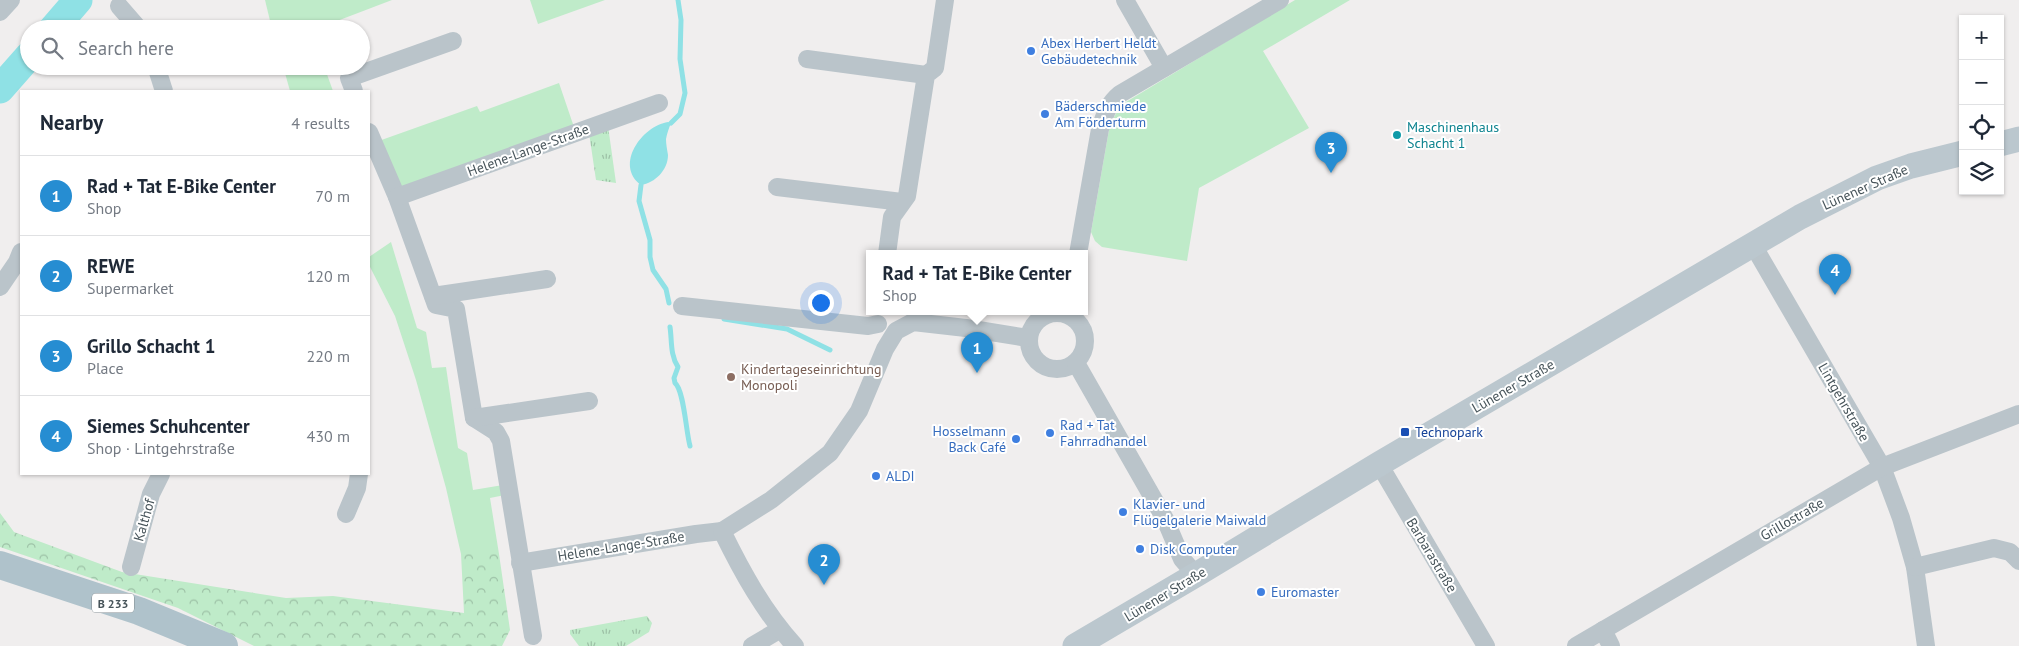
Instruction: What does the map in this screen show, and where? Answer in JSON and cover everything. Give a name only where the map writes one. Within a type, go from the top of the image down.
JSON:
[{"type":"main road","points":[[2004,143],[2019,139]]},
{"type":"main road","name":"Lünener Straße","points":[[1075,646],[1379,464],[1840,196],[1877,178],[1910,166],[1959,154]]},
{"type":"main road","name":"B 233","points":[[0,565],[139,611],[224,646]]},
{"type":"main road","name":"B 233","points":[[0,584],[128,627],[173,646]]},
{"type":"street","points":[[0,12],[11,0]]},
{"type":"street","points":[[888,250],[892,217],[907,196],[926,75],[935,68],[945,0]]},
{"type":"street","points":[[1125,0],[1164,68]]},
{"type":"street","points":[[1079,250],[1100,128],[1106,108],[1120,94],[1280,0]]},
{"type":"street","points":[[119,6],[131,20]]},
{"type":"street","points":[[370,71],[453,41]]},
{"type":"street","points":[[807,59],[926,75]]},
{"type":"street","points":[[159,75],[164,90]]},
{"type":"street","points":[[354,90],[349,78],[357,75]]},
{"type":"street","name":"Helene-Lange-Straße","points":[[397,197],[659,103]]},
{"type":"street","points":[[370,134],[397,197],[436,305],[456,309],[474,418],[496,432],[501,441],[533,636]]},
{"type":"street","points":[[777,187],[902,202]]},
{"type":"street","name":"Lintgehrstraße","points":[[1753,245],[1882,467],[1901,518],[1915,567],[1926,646]]},
{"type":"street","points":[[0,287],[20,254]]},
{"type":"street","points":[[433,296],[547,279]]},
{"type":"street","points":[[682,306],[868,326],[879,318],[896,331]]},
{"type":"street","points":[[1046,315],[1036,322],[1028,338],[1029,348],[1039,364],[1047,368],[1058,369],[1067,368],[1076,363],[1082,354],[1086,342],[1084,332],[1068,315]]},
{"type":"street","points":[[795,646],[779,630],[746,578],[722,531],[771,500],[830,453],[859,411],[885,349],[896,331],[913,322],[1028,338]]},
{"type":"street","points":[[1076,363],[1164,519],[1182,559],[1196,575]]},
{"type":"street","points":[[474,418],[589,401]]},
{"type":"street","name":"Grillostraße","points":[[1576,646],[1882,467],[2019,414]]},
{"type":"street","name":"Barbarastraße","points":[[1379,464],[1486,646]]},
{"type":"street","name":"Kalthof","points":[[131,568],[151,494],[160,475]]},
{"type":"street","points":[[346,514],[357,488],[359,475]]},
{"type":"street","name":"Helene-Lange-Straße","points":[[520,562],[722,531]]},
{"type":"street","points":[[1915,567],[1994,548],[2010,552],[2019,561]]},
{"type":"street","points":[[752,646],[779,630]]},
{"type":"street","points":[[1603,630],[1611,646]]},
{"type":"green space","points":[[265,0],[392,0],[340,20],[270,20]]},
{"type":"green space","points":[[530,0],[605,0],[538,24]]},
{"type":"green space","points":[[1295,0],[1350,0],[1263,51],[1309,128],[1199,188],[1187,261],[1102,247],[1095,241],[1091,232],[1110,124],[1121,105]]},
{"type":"green space","points":[[286,75],[327,75],[333,90],[290,90]]},
{"type":"green space","points":[[559,83],[576,133],[397,197],[373,143],[477,106],[480,112]]},
{"type":"green space","points":[[608,126],[616,183],[596,180],[589,133]]},
{"type":"green space","points":[[391,242],[417,328],[426,332],[432,368],[446,367],[458,448],[467,453],[473,490],[503,485],[505,495],[490,498],[499,554],[461,554],[446,488],[416,380],[395,316],[370,267],[370,256]]},
{"type":"green space","points":[[0,513],[14,532],[122,572],[286,598],[333,596],[464,613],[461,554],[499,554],[510,630],[502,646],[254,646],[178,608],[0,547]]},
{"type":"green space","points":[[647,616],[652,623],[649,632],[626,646],[579,646],[570,634],[570,630]]},
{"type":"water","points":[[671,123],[666,139],[668,155],[666,166],[656,179],[641,185],[633,177],[630,167],[631,157],[641,138],[658,125]]},
{"type":"waterway","points":[[61,20],[78,0]]},
{"type":"waterway","points":[[671,123],[680,114],[685,93],[680,59],[681,20],[678,0]]},
{"type":"waterway","points":[[0,89],[20,66]]},
{"type":"waterway","points":[[641,185],[639,201],[650,240],[650,257],[653,270],[666,289],[669,303]]},
{"type":"waterway","points":[[724,319],[787,329],[830,350]]},
{"type":"waterway","points":[[670,327],[672,352],[678,367],[674,378],[683,402],[690,446]]},
{"type":"place","name":"Abex Herbert Heldt Gebäudetechnik","points":[[1031,51]]},
{"type":"place","name":"Bäderschmiede Am Förderturm","points":[[1045,114]]},
{"type":"place","name":"Maschinenhaus Schacht 1","points":[[1397,135]]},
{"type":"place","name":"Grillo Schacht 1","points":[[1331,173]]},
{"type":"place","name":"Siemes Schuhcenter","points":[[1835,295]]},
{"type":"place","name":"Rad + Tat E-Bike Center","points":[[977,373]]},
{"type":"place","name":"Kindertageseinrichtung Monopoli","points":[[731,377]]},
{"type":"place","name":"Technopark","points":[[1405,432]]},
{"type":"place","name":"Rad + Tat Fahrradhandel","points":[[1050,433]]},
{"type":"place","name":"Hosselmann Back Café","points":[[1016,439]]},
{"type":"place","name":"ALDI","points":[[876,476]]},
{"type":"place","name":"Klavier- und Flügelgalerie Maiwald","points":[[1123,512]]},
{"type":"place","name":"Disk Computer","points":[[1140,549]]},
{"type":"place","name":"REWE","points":[[824,585]]},
{"type":"place","name":"Euromaster","points":[[1261,592]]}]
